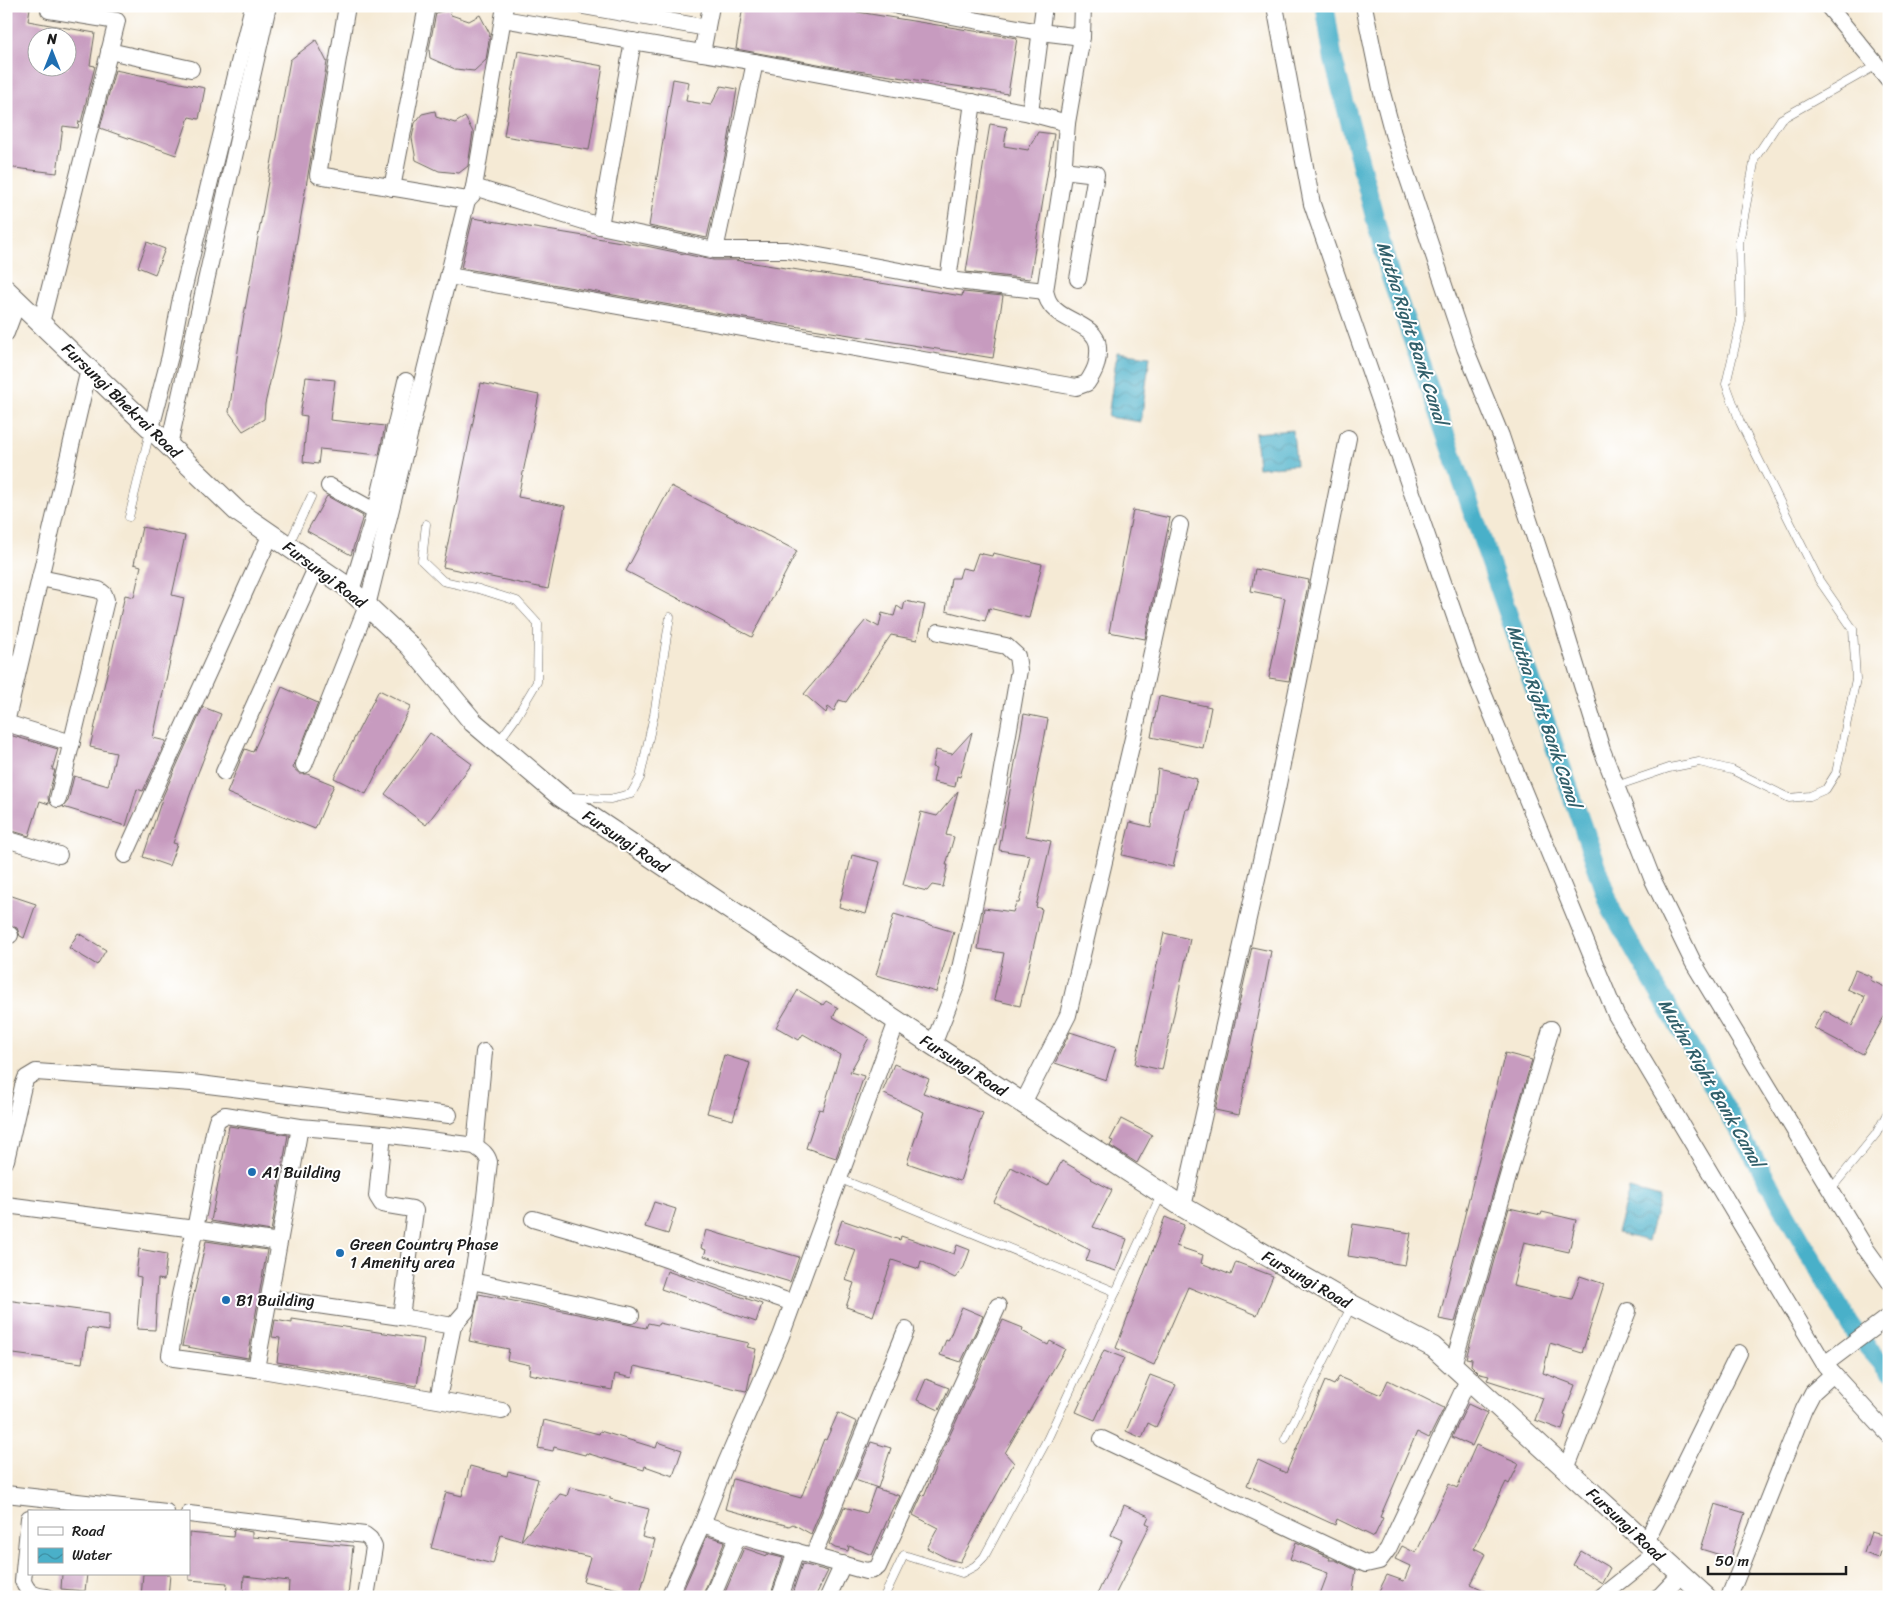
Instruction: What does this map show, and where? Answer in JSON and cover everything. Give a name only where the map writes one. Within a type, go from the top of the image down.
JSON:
[{"type":"street","points":[[151,428],[170,356],[180,303],[253,6]]},
{"type":"street","points":[[169,445],[268,6]]},
{"type":"street","points":[[347,6],[318,175],[392,188],[471,193],[600,226],[715,250],[787,250],[948,280],[1045,291]]},
{"type":"street","points":[[392,188],[427,6]]},
{"type":"street","points":[[584,6],[707,28]]},
{"type":"street","points":[[702,53],[711,6]]},
{"type":"street","points":[[897,6],[1040,32],[1082,37]]},
{"type":"street","points":[[1030,113],[1044,6]]},
{"type":"street","points":[[449,276],[1076,386],[1087,384],[1097,368],[1099,355],[1098,341],[1088,329],[1062,316],[1049,303],[1045,291],[1063,170],[1067,123],[1082,37],[1083,6]]},
{"type":"street","points":[[1275,6],[1312,204],[1472,666],[1616,1015],[1831,1365],[1889,1435]]},
{"type":"street","points":[[1364,6],[1381,89],[1393,134],[1465,348],[1501,436],[1557,604],[1602,750],[1652,878],[1693,962],[1866,1249],[1889,1281]]},
{"type":"street","points":[[1828,6],[1889,80]]},
{"type":"street","points":[[41,324],[117,21],[48,10]]},
{"type":"street","points":[[304,765],[367,606],[471,193],[504,13],[633,41],[974,102],[1030,113],[1067,123]]},
{"type":"street","points":[[600,226],[633,41]]},
{"type":"street","points":[[109,50],[191,69]]},
{"type":"street","points":[[715,250],[756,62]]},
{"type":"street","points":[[948,280],[974,102]]},
{"type":"street","points":[[1063,170],[1096,174],[1078,279]]},
{"type":"street","points":[[6,333],[12,296]]},
{"type":"street","name":"Fursungi Bhekrai Road","points":[[12,296],[238,510]]},
{"type":"street","points":[[72,743],[6,723],[89,369]]},
{"type":"street","points":[[351,591],[376,512],[406,381]]},
{"type":"street","points":[[1183,1207],[1276,794],[1348,438]]},
{"type":"street","points":[[329,486],[376,512]]},
{"type":"street","name":"Fursungi Road","points":[[238,510],[351,591],[410,646],[473,722],[560,796],[897,1021],[1183,1207],[1352,1305],[1433,1347],[1706,1597]]},
{"type":"street","points":[[1023,1103],[1068,1015],[1133,738],[1180,524]]},
{"type":"street","points":[[125,855],[271,534]]},
{"type":"street","points":[[224,772],[317,566]]},
{"type":"street","points":[[40,578],[99,590],[104,594],[106,600],[58,799]]},
{"type":"street","points":[[933,1044],[956,986],[974,910],[998,792],[1019,670],[1016,656],[1006,646],[939,632]]},
{"type":"street","points":[[6,839],[59,855]]},
{"type":"street","points":[[669,1597],[702,1524],[726,1462],[781,1336],[897,1021]]},
{"type":"street","points":[[1452,1365],[1551,1029]]},
{"type":"street","points":[[475,1146],[484,1052]]},
{"type":"street","points":[[6,1160],[23,1086],[26,1078],[36,1072],[192,1083],[449,1115]]},
{"type":"street","points":[[438,1400],[453,1326],[466,1311],[472,1281],[489,1162],[484,1152],[475,1146],[383,1134],[300,1127],[230,1115],[220,1116],[215,1126],[180,1295],[170,1355],[174,1358],[256,1369],[502,1411]]},
{"type":"street","points":[[256,1369],[300,1127]]},
{"type":"street","points":[[383,1134],[378,1200],[382,1204],[415,1211],[401,1317]]},
{"type":"street","points":[[6,1205],[195,1228],[279,1242]]},
{"type":"street","points":[[533,1219],[640,1250],[793,1303]]},
{"type":"street","points":[[472,1281],[631,1315]]},
{"type":"street","points":[[269,1298],[453,1326]]},
{"type":"street","points":[[702,1524],[738,1536],[866,1571],[878,1567],[998,1306]]},
{"type":"street","points":[[1566,1469],[1628,1311]]},
{"type":"street","points":[[1729,1597],[1804,1409],[1813,1392],[1831,1365],[1889,1316]]},
{"type":"street","points":[[813,1556],[906,1330]]},
{"type":"street","points":[[1600,1597],[1652,1547],[1739,1352]]},
{"type":"street","points":[[1102,1439],[1366,1564],[1379,1561],[1388,1549],[1468,1380]]},
{"type":"street","points":[[6,1494],[30,1504],[132,1510]]},
{"type":"street","points":[[190,1514],[365,1535],[370,1539],[374,1547],[366,1597]]},
{"type":"street","points":[[28,1528],[23,1581],[25,1587],[32,1594],[47,1597]]},
{"type":"street","points":[[712,1597],[738,1536]]},
{"type":"street","points":[[780,1597],[796,1552]]},
{"type":"street","points":[[828,1597],[843,1564]]},
{"type":"street","points":[[1659,1597],[1681,1574]]},
{"type":"lane","points":[[1616,786],[1669,768],[1699,762],[1732,770],[1789,798],[1810,796],[1826,789],[1836,773],[1856,679],[1853,629],[1819,580],[1740,422],[1726,384],[1742,321],[1738,243],[1754,158],[1781,119],[1877,65]]},
{"type":"lane","points":[[129,517],[151,428]]},
{"type":"lane","points":[[288,546],[311,497]]},
{"type":"lane","points":[[426,524],[422,561],[443,581],[479,588],[517,601],[538,624],[537,682],[498,743]]},
{"type":"lane","points":[[560,796],[610,799],[631,794],[640,778],[654,715],[670,618]]},
{"type":"lane","points":[[1831,1189],[1876,1134],[1889,1110]]},
{"type":"lane","points":[[838,1178],[1116,1292]]},
{"type":"lane","points":[[884,1597],[904,1555],[962,1573],[975,1566],[984,1557],[1047,1440],[1162,1193]]},
{"type":"lane","points":[[1284,1439],[1352,1305]]},
{"type":"water","points":[[1117,352],[1150,356],[1141,422],[1108,417]]},
{"type":"water","points":[[1293,430],[1296,465],[1258,468],[1255,433]]},
{"type":"water","points":[[1629,1189],[1660,1197],[1648,1241],[1617,1233]]},
{"type":"building","points":[[6,6],[30,8],[28,21],[67,28],[28,28],[28,78],[78,78],[78,30],[95,33],[90,65],[95,66],[81,122],[79,121],[78,128],[63,126],[57,173],[6,167]]},
{"type":"building","points":[[743,6],[821,6],[1017,38],[1008,94],[845,69],[736,49]]},
{"type":"building","points":[[449,9],[451,15],[469,21],[480,15],[490,34],[486,60],[474,71],[455,69],[430,58],[429,49],[436,13]]},
{"type":"building","points":[[316,40],[327,62],[281,334],[265,404],[264,419],[243,431],[229,412],[240,337],[290,60]]},
{"type":"building","points":[[518,51],[603,66],[589,150],[504,136]]},
{"type":"building","points":[[115,70],[205,88],[199,119],[189,117],[176,155],[100,128]]},
{"type":"building","points":[[673,79],[689,82],[686,101],[711,105],[721,86],[737,89],[728,142],[707,238],[649,226]]},
{"type":"building","points":[[435,111],[436,117],[455,123],[465,117],[473,132],[468,166],[459,173],[439,171],[416,160],[412,138],[415,123],[422,114]]},
{"type":"building","points":[[990,124],[1007,127],[1004,146],[1028,150],[1038,132],[1054,134],[1030,279],[966,272]]},
{"type":"building","points":[[473,218],[646,246],[713,260],[735,260],[962,296],[963,292],[1003,296],[993,358],[738,317],[461,268]]},
{"type":"building","points":[[147,242],[165,249],[155,274],[138,267]]},
{"type":"building","points":[[306,377],[335,380],[330,420],[385,426],[379,455],[320,449],[318,464],[303,462],[307,416],[300,415]]},
{"type":"building","points":[[481,383],[539,395],[518,497],[565,506],[548,589],[443,567]]},
{"type":"building","points":[[671,486],[797,551],[752,637],[626,571]]},
{"type":"building","points":[[327,496],[363,516],[351,555],[307,531]]},
{"type":"building","points":[[1133,510],[1170,518],[1145,639],[1109,632]]},
{"type":"building","points":[[142,527],[185,536],[172,595],[184,598],[153,738],[166,741],[143,791],[137,789],[126,826],[63,807],[68,801],[74,776],[108,786],[116,753],[90,747],[125,595],[134,597],[141,566],[134,564]]},
{"type":"building","points":[[978,553],[992,556],[993,553],[1042,564],[1029,618],[989,608],[985,621],[946,611],[951,578],[959,578],[962,568],[972,570]]},
{"type":"building","points":[[1255,569],[1309,580],[1289,681],[1269,678],[1285,598],[1251,591]]},
{"type":"building","points":[[905,601],[925,605],[917,640],[891,635],[846,702],[839,700],[834,711],[828,707],[826,713],[804,694],[866,620],[879,627],[882,613],[894,616],[897,606],[903,610]]},
{"type":"building","points":[[282,687],[318,703],[293,768],[300,774],[307,774],[334,785],[315,829],[227,793],[245,749],[253,752]]},
{"type":"building","points":[[379,690],[411,706],[366,794],[334,778]]},
{"type":"building","points":[[1159,696],[1211,707],[1203,748],[1151,737]]},
{"type":"building","points":[[203,707],[221,714],[173,843],[177,844],[169,866],[143,857],[163,796]]},
{"type":"building","points":[[1024,714],[1048,719],[1026,836],[1051,841],[1036,907],[1042,909],[1020,1006],[994,1000],[1004,953],[978,949],[984,908],[1013,912],[1016,903],[1019,903],[1030,855],[999,850]]},
{"type":"building","points":[[972,732],[960,777],[957,776],[955,787],[933,782],[936,768],[932,767],[936,750],[952,754]]},
{"type":"building","points":[[430,733],[472,764],[426,825],[385,794]]},
{"type":"building","points":[[6,734],[58,749],[52,770],[55,770],[48,797],[49,804],[40,801],[29,836],[6,829]]},
{"type":"building","points":[[1158,769],[1197,779],[1189,809],[1186,809],[1173,867],[1122,855],[1130,822],[1151,827]]},
{"type":"building","points":[[958,791],[946,835],[954,837],[946,865],[948,865],[943,887],[932,885],[927,891],[903,885],[921,812],[937,816]]},
{"type":"building","points":[[852,855],[880,862],[866,914],[839,907]]},
{"type":"building","points":[[6,894],[36,904],[24,938],[20,936],[17,928],[6,924]]},
{"type":"building","points":[[894,914],[954,932],[936,992],[876,975]]},
{"type":"building","points":[[78,933],[106,950],[97,965],[69,948]]},
{"type":"building","points":[[1164,933],[1190,939],[1162,1070],[1135,1064]]},
{"type":"building","points":[[1252,947],[1271,951],[1239,1115],[1215,1110]]},
{"type":"building","points":[[1855,970],[1872,977],[1870,980],[1889,989],[1889,1008],[1863,1054],[1814,1028],[1824,1010],[1852,1026],[1865,997],[1847,989]]},
{"type":"building","points":[[798,990],[823,1005],[826,1001],[838,1008],[833,1017],[869,1038],[850,1072],[864,1076],[836,1158],[806,1148],[819,1109],[823,1110],[840,1055],[803,1034],[799,1040],[776,1027]]},
{"type":"building","points":[[1070,1032],[1116,1047],[1106,1080],[1055,1063]]},
{"type":"building","points":[[1505,1053],[1532,1060],[1455,1322],[1439,1319]]},
{"type":"building","points":[[724,1055],[750,1063],[733,1120],[707,1113]]},
{"type":"building","points":[[894,1064],[929,1079],[923,1093],[983,1113],[960,1181],[907,1163],[924,1112],[882,1093]]},
{"type":"building","points":[[1121,1119],[1152,1135],[1137,1163],[1110,1146],[1113,1141],[1110,1140]]},
{"type":"building","name":"A1 Building","points":[[229,1126],[288,1135],[271,1231],[211,1221]]},
{"type":"building","points":[[1062,1161],[1112,1190],[1093,1227],[1127,1239],[1116,1271],[1086,1261],[1090,1250],[994,1202],[1011,1167],[1048,1186]]},
{"type":"building","points":[[654,1202],[676,1209],[668,1234],[645,1227]]},
{"type":"building","points":[[1509,1208],[1541,1215],[1542,1212],[1576,1220],[1569,1252],[1524,1242],[1513,1286],[1572,1299],[1580,1276],[1604,1284],[1582,1353],[1550,1343],[1543,1373],[1575,1385],[1564,1415],[1566,1416],[1562,1430],[1535,1420],[1543,1398],[1487,1380],[1489,1376],[1480,1374],[1471,1365],[1472,1359],[1466,1358]]},
{"type":"building","points":[[1165,1217],[1184,1225],[1176,1246],[1203,1255],[1201,1263],[1231,1275],[1236,1262],[1273,1276],[1257,1315],[1188,1287],[1154,1365],[1116,1348]]},
{"type":"building","points":[[842,1220],[900,1240],[901,1236],[954,1254],[957,1245],[970,1250],[964,1267],[955,1278],[921,1261],[919,1269],[892,1260],[873,1316],[846,1307],[854,1283],[845,1280],[856,1250],[834,1243]]},
{"type":"building","points":[[1353,1224],[1411,1233],[1405,1265],[1348,1256]]},
{"type":"building","points":[[706,1230],[799,1257],[790,1282],[704,1256],[706,1250],[701,1248]]},
{"type":"building","name":"B1 Building","points":[[206,1241],[267,1250],[248,1358],[182,1346]]},
{"type":"building","points":[[139,1249],[167,1254],[164,1280],[158,1279],[155,1330],[137,1329],[141,1277],[136,1276]]},
{"type":"building","points":[[667,1271],[762,1304],[756,1322],[661,1289]]},
{"type":"building","points":[[479,1294],[646,1328],[648,1323],[658,1325],[659,1323],[749,1343],[747,1347],[756,1349],[747,1390],[634,1366],[632,1378],[615,1374],[612,1390],[529,1374],[530,1365],[507,1360],[509,1349],[469,1341]]},
{"type":"building","points":[[6,1300],[109,1314],[109,1331],[87,1328],[82,1363],[6,1353]]},
{"type":"building","points":[[962,1307],[983,1316],[961,1362],[940,1355]]},
{"type":"building","points":[[292,1319],[424,1339],[417,1386],[277,1362],[280,1338],[272,1337],[275,1320],[292,1323]]},
{"type":"building","points":[[1003,1320],[1023,1328],[1022,1331],[1048,1345],[1050,1341],[1065,1349],[1005,1453],[1014,1463],[960,1562],[948,1559],[927,1548],[938,1528],[913,1515],[922,1495],[924,1496],[937,1463]]},
{"type":"building","points":[[1104,1350],[1124,1358],[1095,1420],[1076,1412]]},
{"type":"building","points":[[1150,1375],[1176,1385],[1156,1427],[1148,1423],[1142,1438],[1126,1431]]},
{"type":"building","points":[[1339,1377],[1381,1395],[1388,1380],[1444,1408],[1429,1438],[1417,1432],[1380,1517],[1383,1518],[1374,1537],[1337,1519],[1335,1525],[1247,1485],[1258,1460],[1286,1473],[1325,1381],[1334,1385]]},
{"type":"building","points":[[926,1379],[949,1388],[939,1410],[917,1400]]},
{"type":"building","points":[[1468,1404],[1487,1413],[1472,1446],[1452,1437]]},
{"type":"building","points":[[838,1413],[857,1422],[811,1534],[793,1524],[789,1526],[725,1509],[733,1479],[801,1498],[824,1439],[826,1440]]},
{"type":"building","points":[[544,1420],[599,1434],[600,1431],[656,1448],[658,1442],[682,1450],[673,1476],[645,1466],[644,1470],[586,1453],[585,1455],[554,1447],[553,1451],[538,1448]]},
{"type":"building","points":[[871,1442],[891,1448],[878,1488],[855,1480]]},
{"type":"building","points":[[1476,1445],[1519,1464],[1509,1484],[1506,1482],[1474,1548],[1486,1554],[1471,1584],[1498,1597],[1376,1597],[1387,1575],[1404,1581],[1410,1566],[1395,1559],[1402,1546],[1416,1553],[1449,1484],[1457,1488]]},
{"type":"building","points":[[470,1466],[507,1476],[508,1471],[538,1479],[521,1541],[501,1535],[493,1564],[431,1548],[446,1492],[462,1496]]},
{"type":"building","points":[[570,1487],[649,1509],[642,1537],[655,1540],[639,1597],[621,1594],[622,1590],[583,1581],[590,1557],[521,1541],[560,1494],[567,1496]]},
{"type":"building","points":[[875,1488],[900,1496],[894,1505],[872,1555],[849,1546],[848,1551],[835,1548],[829,1544],[844,1507],[866,1513]]},
{"type":"building","points":[[1715,1504],[1745,1513],[1730,1558],[1701,1549]]},
{"type":"building","points":[[1124,1505],[1149,1516],[1146,1523],[1150,1525],[1114,1597],[1096,1597],[1122,1540],[1111,1535]]},
{"type":"building","points":[[234,1529],[252,1532],[252,1537],[353,1546],[348,1597],[288,1597],[289,1581],[244,1576],[243,1597],[226,1597],[227,1583],[189,1580],[190,1533],[233,1537]]},
{"type":"building","points":[[1871,1532],[1886,1536],[1879,1558],[1864,1553]]},
{"type":"building","points":[[707,1536],[725,1541],[702,1597],[680,1597]]},
{"type":"building","points":[[1296,1542],[1330,1558],[1329,1560],[1335,1560],[1356,1570],[1352,1597],[1319,1597],[1328,1573],[1290,1559]]},
{"type":"building","points":[[744,1548],[767,1556],[767,1554],[783,1558],[770,1597],[723,1597]]},
{"type":"building","points":[[1581,1551],[1610,1568],[1602,1583],[1573,1565]]},
{"type":"building","points":[[802,1564],[828,1571],[815,1597],[791,1597]]},
{"type":"building","points":[[62,1576],[87,1576],[85,1591],[61,1589]]},
{"type":"building","points":[[143,1576],[170,1576],[168,1597],[141,1597]]},
{"type":"waterway","name":"Mutha Right Bank Canal","points":[[1325,6],[1333,58],[1390,276],[1612,911],[1855,1333],[1889,1371]]},
{"type":"place","name":"A1 Building","points":[[252,1172]]},
{"type":"place","name":"Green Country Phase 1 Amenity area","points":[[340,1253]]},
{"type":"place","name":"B1 Building","points":[[226,1300]]}]
